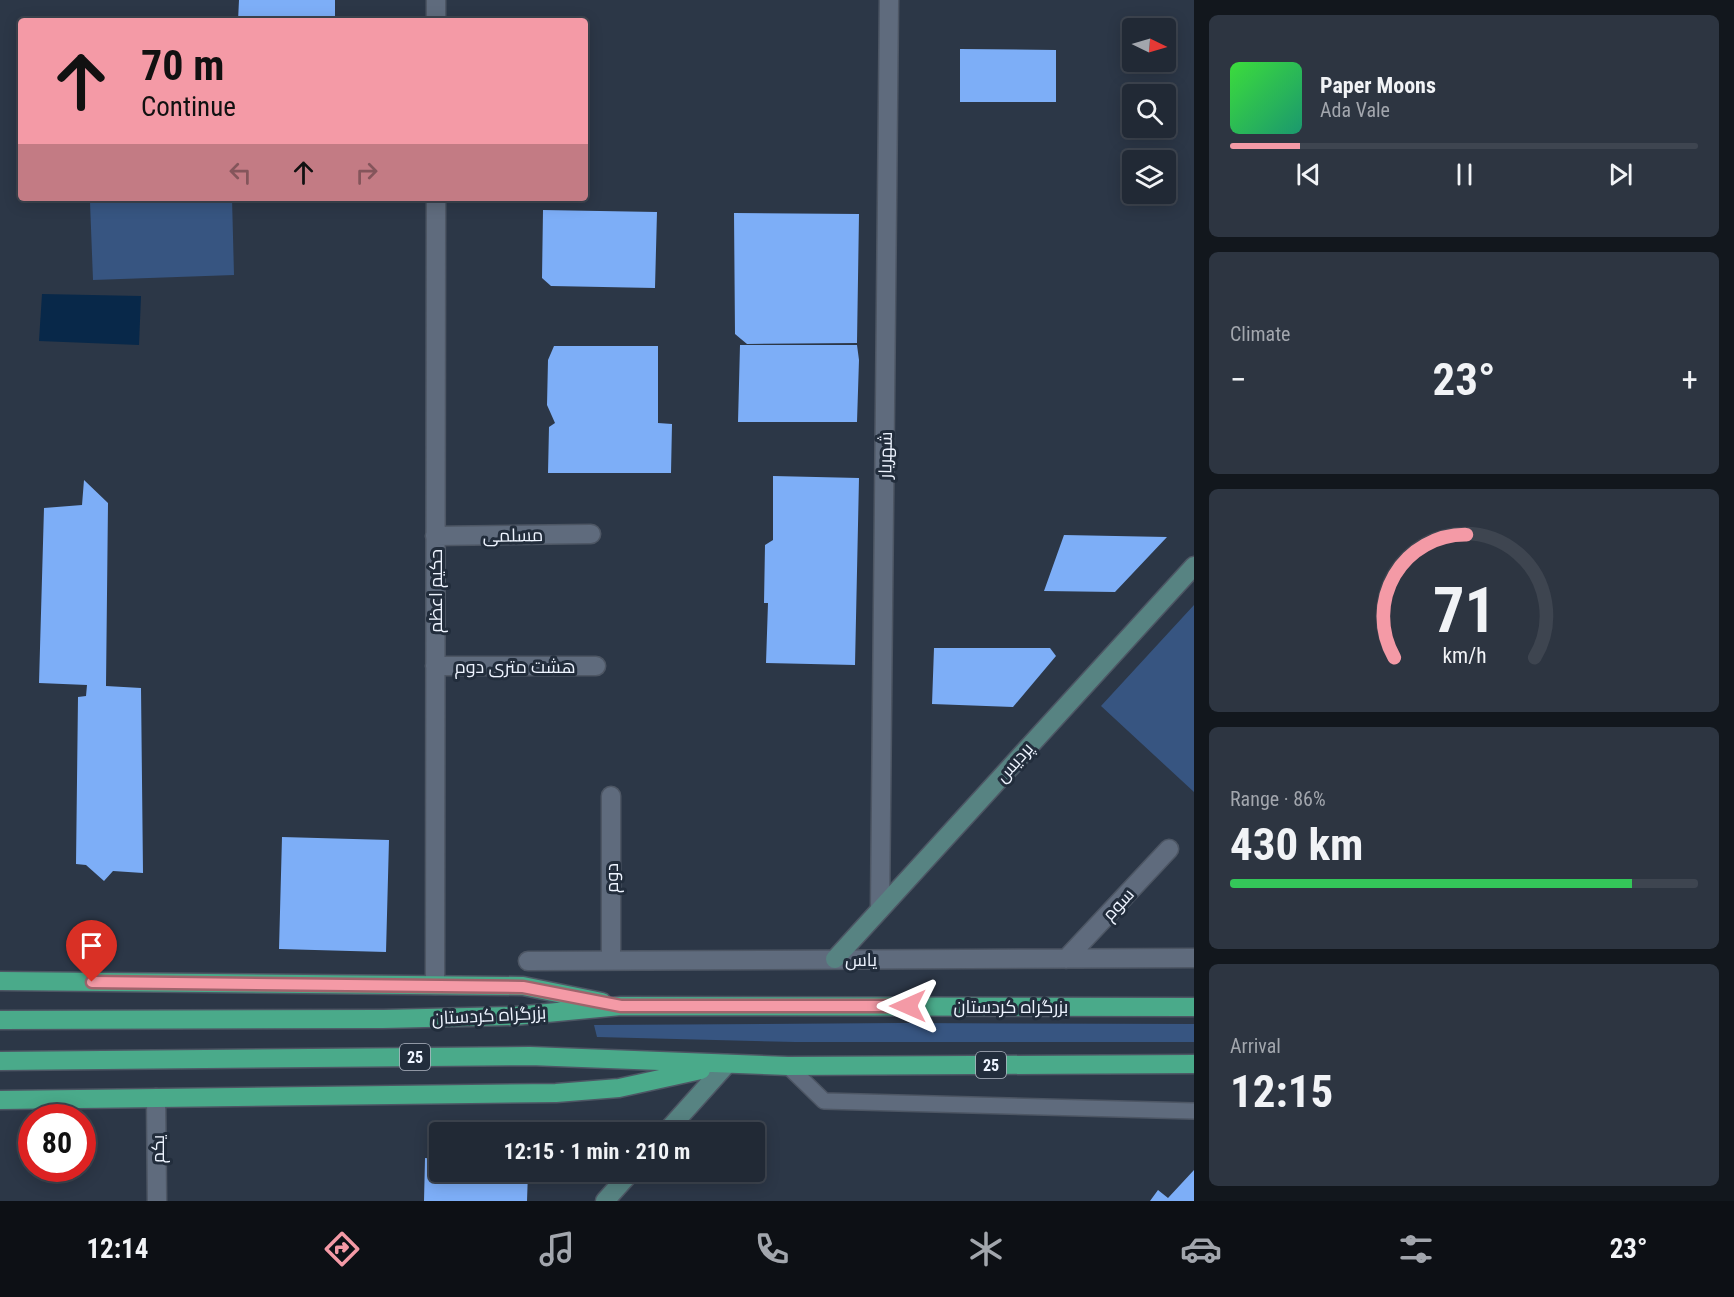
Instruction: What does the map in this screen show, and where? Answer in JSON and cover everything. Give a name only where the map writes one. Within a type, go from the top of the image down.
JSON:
[{"type":"highway","points":[[0,981],[523,987],[621,1006]]},
{"type":"highway","name":"بزرگراه کردستان","points":[[0,1020],[515,1016],[621,1006],[1194,1007]]},
{"type":"highway","name":"25","points":[[0,1061],[530,1056],[788,1066],[1194,1064]]},
{"type":"highway","points":[[0,1100],[556,1092],[619,1088],[727,1064]]},
{"type":"main road","name":"پردیس","points":[[836,959],[1194,566]]},
{"type":"main road","points":[[675,1122],[727,1064]]},
{"type":"main road","points":[[605,1201],[622,1182]]},
{"type":"street","points":[[436,0],[436,18]]},
{"type":"street","name":"شهریار","points":[[880,909],[889,0]]},
{"type":"street","name":"حکیم اعظم","points":[[435,985],[436,201]]},
{"type":"street","name":"مسلمی","points":[[435,536],[591,534]]},
{"type":"street","name":"هشت متری دوم","points":[[435,666],[596,666]]},
{"type":"street","name":"دوم","points":[[611,796],[611,960]]},
{"type":"street","name":"سوم","points":[[1066,959],[1169,849]]},
{"type":"street","name":"یاس","points":[[528,961],[1194,958]]},
{"type":"street","name":"یکم","points":[[156,1098],[157,1201]]},
{"type":"lane","points":[[788,1066],[824,1101],[1194,1111]]},
{"type":"shaded area","points":[[232,201],[234,275],[93,280],[90,202]]},
{"type":"shaded area","points":[[42,294],[141,296],[139,345],[39,341]]},
{"type":"shaded area","points":[[1194,605],[1194,792],[1101,706]]},
{"type":"shaded area","points":[[1194,1024],[1194,1042],[796,1042],[597,1037],[594,1025]]},
{"type":"building","points":[[239,0],[335,0],[335,18],[238,18]]},
{"type":"building","points":[[960,49],[1056,50],[1056,102],[960,102]]},
{"type":"building","points":[[543,210],[657,212],[655,288],[551,286],[542,278]]},
{"type":"building","points":[[734,213],[859,214],[857,343],[747,344],[735,334]]},
{"type":"building","points":[[740,345],[857,345],[859,360],[857,422],[738,422]]},
{"type":"building","points":[[554,346],[658,346],[658,423],[672,424],[671,473],[548,473],[549,427],[555,423],[547,405],[548,360]]},
{"type":"building","points":[[773,476],[859,478],[855,665],[766,663],[768,603],[764,603],[765,545],[773,540]]},
{"type":"building","points":[[84,480],[108,503],[106,686],[141,688],[143,873],[113,871],[104,881],[86,865],[76,864],[78,697],[86,696],[87,685],[39,683],[44,508],[82,505]]},
{"type":"building","points":[[1064,535],[1167,537],[1115,592],[1044,591]]},
{"type":"building","points":[[934,648],[1050,648],[1056,656],[1013,707],[932,704]]},
{"type":"building","points":[[282,837],[389,840],[386,952],[279,949]]},
{"type":"building","points":[[425,1158],[429,1158],[429,1182],[528,1182],[527,1201],[424,1201]]},
{"type":"building","points":[[1194,1170],[1194,1201],[1150,1201],[1158,1190],[1168,1198]]},
{"type":"route","points":[[92,982],[523,987],[621,1006],[908,1006]]}]
